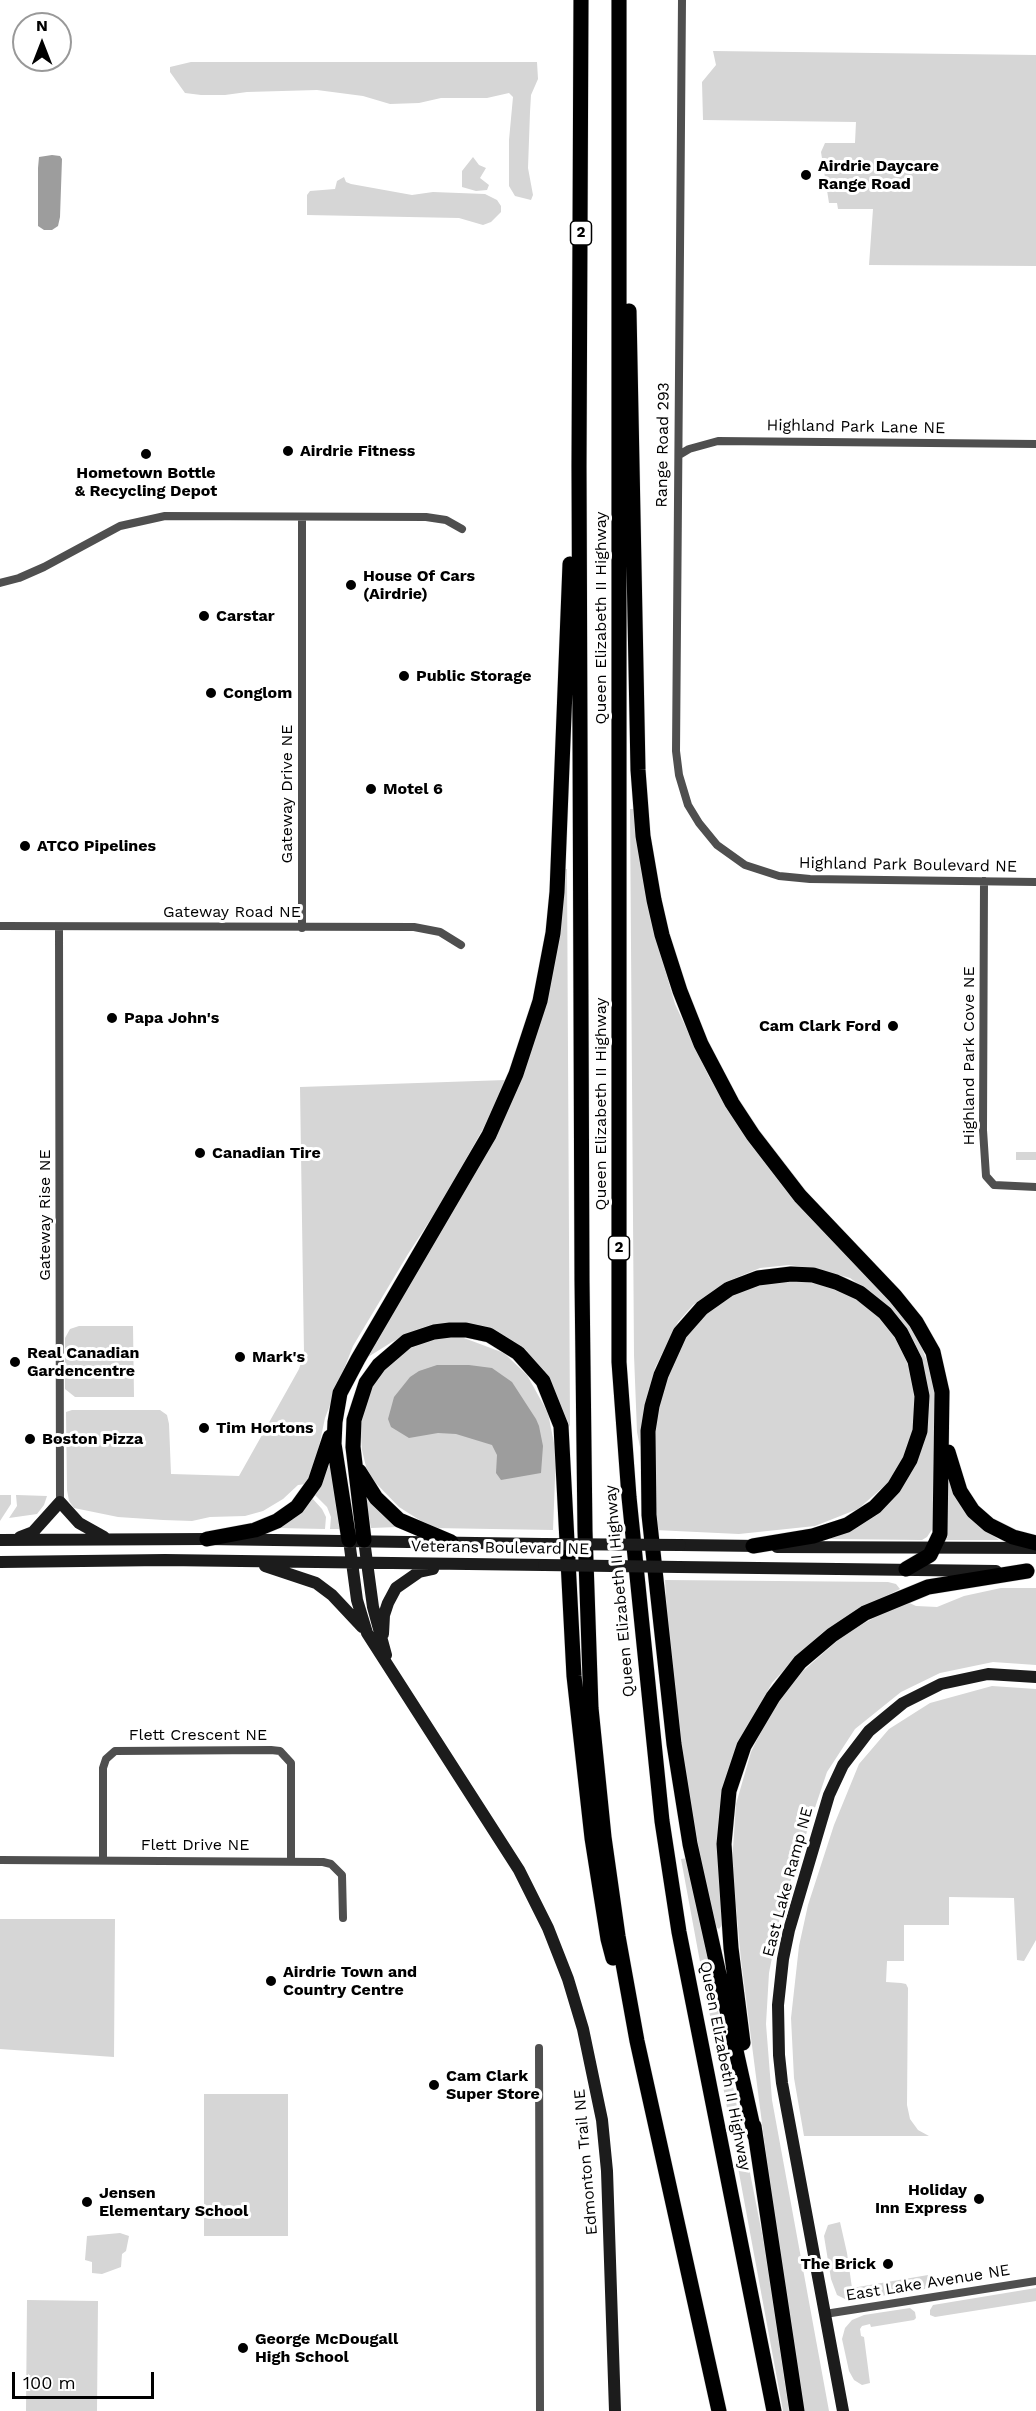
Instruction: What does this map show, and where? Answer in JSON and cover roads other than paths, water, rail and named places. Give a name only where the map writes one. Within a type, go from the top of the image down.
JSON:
[{"type":"highway","name":"Queen Elizabeth II Highway","points":[[581,0],[579,466],[582,1302],[591,1708],[604,1838],[618,1936],[637,2041],[719,2411]]},
{"type":"highway","name":"Queen Elizabeth II Highway","points":[[619,0],[619,1362],[629,1497],[662,1821],[679,1932],[774,2411]]},
{"type":"highway","points":[[619,72],[629,315],[638,770],[648,872],[662,935],[680,991],[701,1044],[732,1103],[753,1135],[800,1196],[895,1296],[916,1322],[938,1368],[943,1419],[940,1534],[930,1555],[906,1569]]},
{"type":"highway","points":[[357,1540],[334,1444],[337,1407],[347,1379],[489,1135],[516,1074],[540,1001],[553,933],[557,892],[570,570],[579,466]]},
{"type":"highway","points":[[753,1546],[813,1536],[847,1525],[875,1507],[894,1487],[910,1460],[920,1431],[922,1396],[915,1361],[901,1333],[885,1313],[860,1293],[813,1275],[791,1274],[758,1278],[729,1289],[702,1308],[680,1334],[660,1375],[648,1431],[649,1515],[663,1659],[676,1755],[693,1855],[755,2136]]},
{"type":"highway","points":[[357,1540],[354,1420],[361,1394],[379,1365],[407,1341],[434,1332],[450,1330],[466,1330],[489,1335],[529,1362],[550,1395],[561,1426],[574,1676],[591,1838],[608,1939],[637,2041]]},
{"type":"highway","points":[[943,1419],[951,1469],[960,1491],[973,1511],[989,1525],[1013,1537],[1036,1543]]},
{"type":"highway","points":[[207,1539],[255,1530],[277,1521],[297,1507],[321,1470],[335,1422]]},
{"type":"highway","points":[[356,1466],[376,1498],[389,1512],[411,1526],[451,1542]]},
{"type":"highway","points":[[796,2411],[788,2340],[755,2136],[731,1947],[724,1844],[729,1791],[744,1746],[773,1697],[800,1662],[832,1635],[865,1613],[928,1587],[1031,1571]]},
{"type":"main road","points":[[6,1540],[33,1532],[60,1502],[79,1523],[106,1538]]},
{"type":"main road","name":"Veterans Boulevard NE","points":[[6,1540],[106,1538],[1036,1548]]},
{"type":"main road","name":"Edmonton Trail NE","points":[[357,1540],[352,1563],[357,1600],[368,1633],[391,1673],[519,1870],[552,1938],[580,2019],[596,2081],[606,2160],[615,2411]]},
{"type":"main road","name":"Edmonton Trail NE","points":[[357,1540],[366,1563],[375,1616],[391,1673]]},
{"type":"main road","name":"Veterans Boulevard NE","points":[[0,1562],[154,1560],[1031,1571]]},
{"type":"main road","points":[[250,1561],[316,1583],[332,1595],[368,1633]]},
{"type":"main road","points":[[383,1644],[384,1615],[396,1588],[407,1578],[419,1572],[454,1564]]},
{"type":"main road","name":"East Lake Ramp NE","points":[[843,2411],[782,2083],[778,2017],[780,1983],[789,1930],[829,1795],[853,1750],[869,1731],[903,1703],[941,1684],[988,1674],[1036,1677]]},
{"type":"street","name":"Range Road 293","points":[[682,0],[677,764],[692,814],[717,845],[745,865]]},
{"type":"street","name":"Highland Park Lane NE","points":[[679,454],[688,449],[717,441],[1036,444]]},
{"type":"street","points":[[0,583],[44,567],[108,531],[146,519],[165,516],[426,517],[446,520],[462,529]]},
{"type":"street","name":"Gateway Drive NE","points":[[302,517],[302,928]]},
{"type":"street","name":"Highland Park Boulevard NE","points":[[745,865],[779,876],[810,879],[1036,882]]},
{"type":"street","name":"Highland Park Cove NE","points":[[984,881],[983,1130],[986,1176],[994,1185],[1036,1186]]},
{"type":"street","name":"Gateway Road NE","points":[[0,926],[414,927],[440,932],[461,945]]},
{"type":"street","name":"Gateway Rise NE","points":[[59,927],[60,1502]]},
{"type":"street","name":"Flett Crescent NE","points":[[104,1860],[104,1768],[106,1759],[115,1751],[271,1750],[280,1751],[291,1763],[291,1861]]},
{"type":"street","name":"Flett Drive NE","points":[[0,1860],[323,1862],[338,1869],[343,1882],[343,1918]]},
{"type":"street","points":[[539,2048],[540,2411]]},
{"type":"street","name":"East Lake Avenue NE","points":[[825,2314],[1036,2281]]},
{"type":"place","name":"Airdrie Daycare Range Road","points":[[806,175]]},
{"type":"place","name":"Airdrie Fitness","points":[[288,451]]},
{"type":"place","name":"Hometown Bottle & Recycling Depot","points":[[146,454]]},
{"type":"place","name":"House Of Cars (Airdrie)","points":[[351,585]]},
{"type":"place","name":"Carstar","points":[[204,616]]},
{"type":"place","name":"Public Storage","points":[[404,676]]},
{"type":"place","name":"Conglom","points":[[211,693]]},
{"type":"place","name":"Motel 6","points":[[371,789]]},
{"type":"place","name":"ATCO Pipelines","points":[[25,846]]},
{"type":"place","name":"Papa John's","points":[[112,1018]]},
{"type":"place","name":"Cam Clark Ford","points":[[893,1026]]},
{"type":"place","name":"Canadian Tire","points":[[200,1153]]},
{"type":"place","name":"Mark's","points":[[240,1357]]},
{"type":"place","name":"Real Canadian Gardencentre","points":[[15,1362]]},
{"type":"place","name":"Tim Hortons","points":[[204,1428]]},
{"type":"place","name":"Boston Pizza","points":[[30,1439]]},
{"type":"place","name":"Airdrie Town and Country Centre","points":[[271,1981]]},
{"type":"place","name":"Cam Clark Super Store","points":[[434,2085]]},
{"type":"place","name":"Holiday Inn Express","points":[[979,2199]]},
{"type":"place","name":"Jensen Elementary School","points":[[87,2202]]},
{"type":"place","name":"The Brick","points":[[888,2264]]},
{"type":"place","name":"George McDougall High School","points":[[243,2348]]}]
